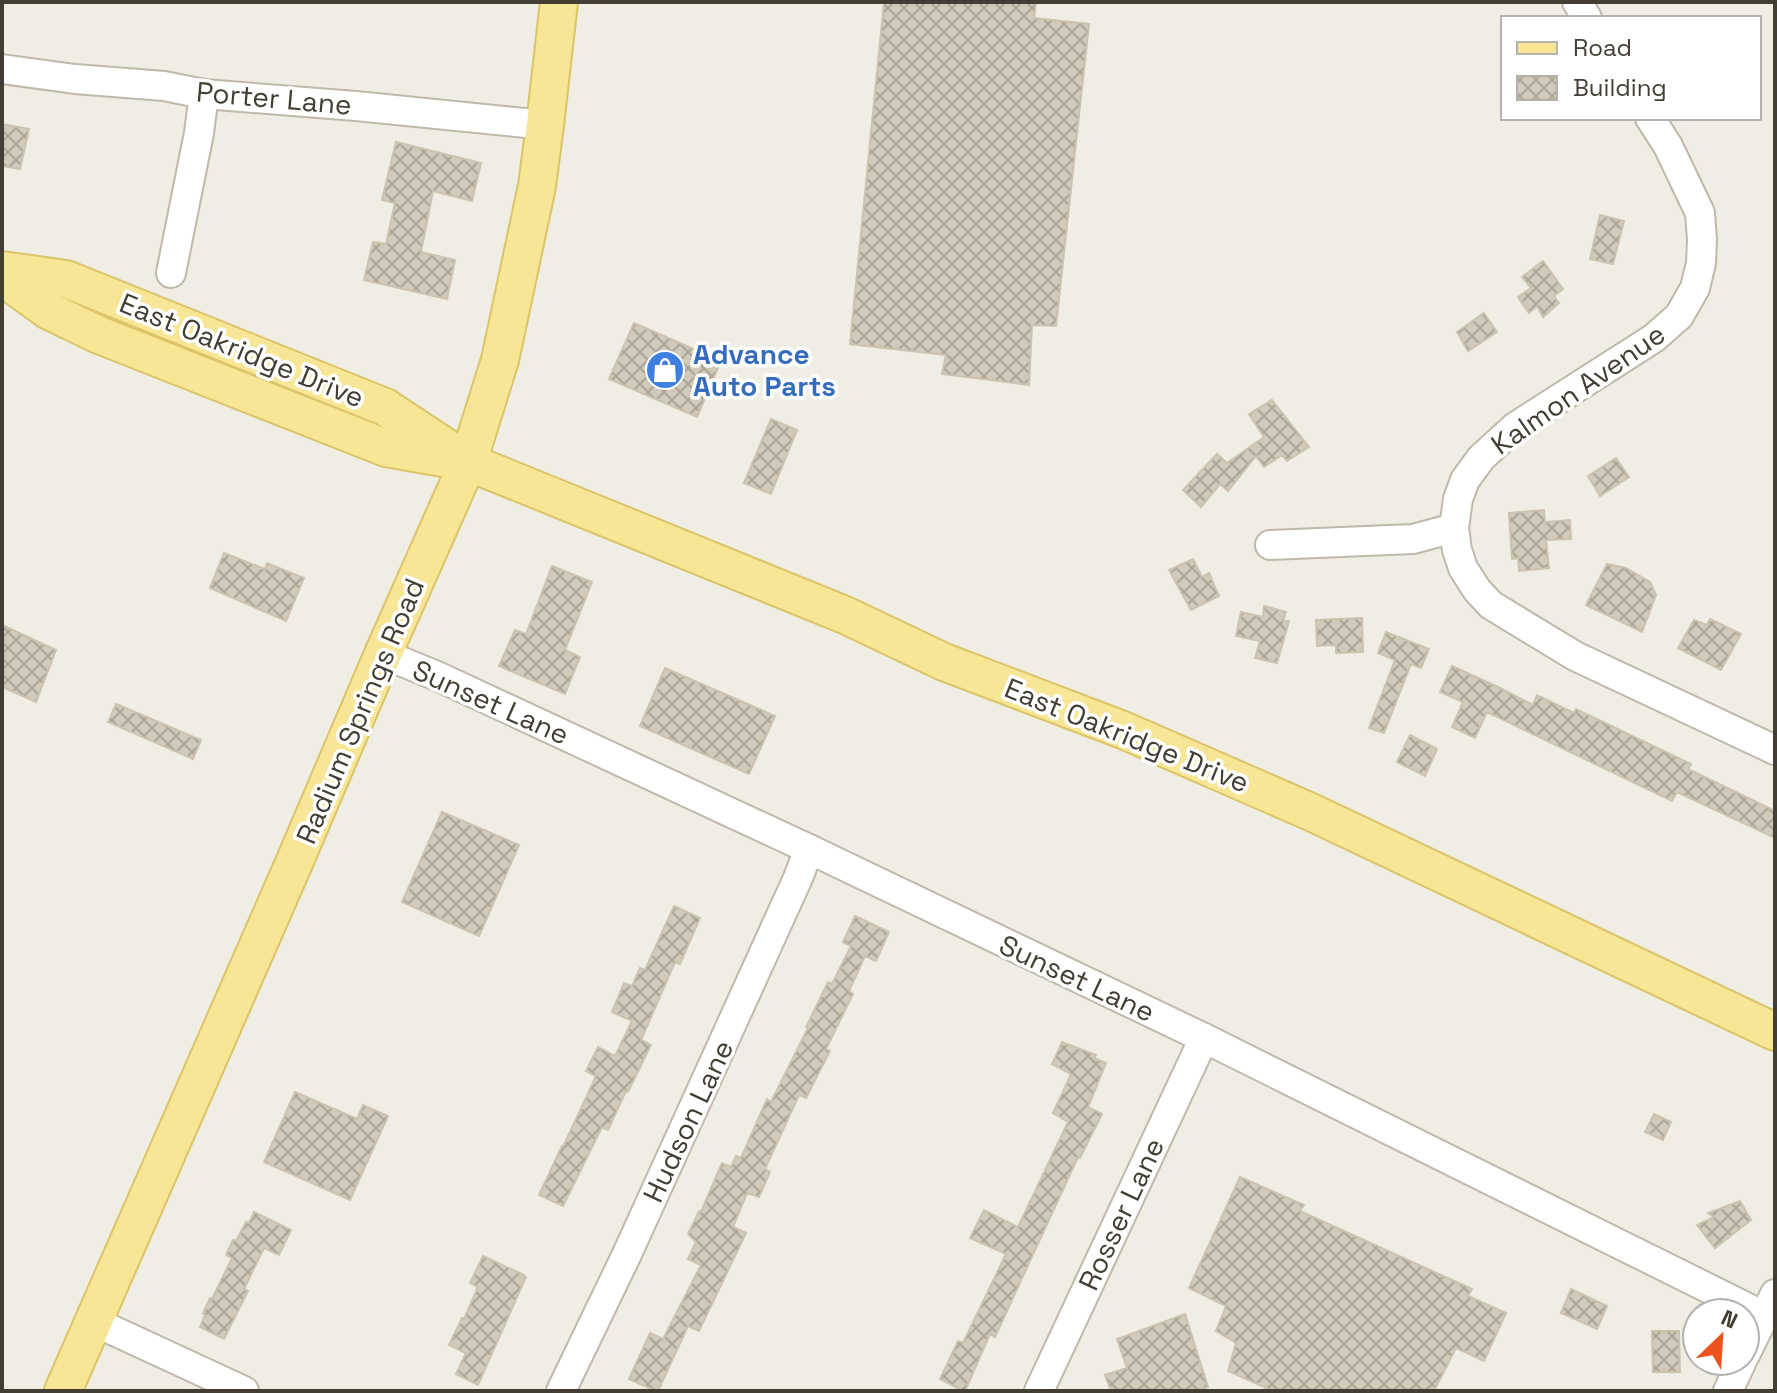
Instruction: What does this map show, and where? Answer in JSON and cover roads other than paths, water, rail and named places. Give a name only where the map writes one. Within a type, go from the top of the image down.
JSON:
[{"type":"main road","name":"Radium Springs Road","points":[[63,1391],[468,462],[500,360],[537,186],[559,2]]},
{"type":"main road","name":"East Oakridge Drive","points":[[2,270],[66,279],[385,407],[468,462],[845,615],[944,662],[1123,730],[1311,812],[1775,1032]]},
{"type":"main road","name":"East Oakridge Drive","points":[[2,277],[49,311],[99,335],[386,448],[468,462]]},
{"type":"street","name":"Porter Lane","points":[[2,69],[164,86],[204,94],[545,125]]},
{"type":"street","points":[[171,273],[204,94]]},
{"type":"street","name":"Kalmon Avenue","points":[[1651,120],[1668,146],[1700,213],[1701,263],[1695,288],[1679,316],[1654,338],[1515,427],[1481,458],[1465,480],[1458,499],[1454,528],[1457,550],[1463,568],[1491,605],[1575,656],[1775,750]]},
{"type":"street","points":[[1270,545],[1413,539],[1454,528]]},
{"type":"street","name":"Sunset Lane","points":[[383,654],[446,680],[809,849],[1204,1038],[1710,1291],[1770,1305]]},
{"type":"street","name":"Hudson Lane","points":[[561,1391],[634,1240],[809,849]]},
{"type":"street","name":"Rosser Lane","points":[[1039,1391],[1204,1038]]},
{"type":"street","points":[[1761,1323],[1770,1305]]},
{"type":"street","points":[[95,1322],[244,1391]]},
{"type":"place","name":"Advance Auto Parts","points":[[665,370]]}]
